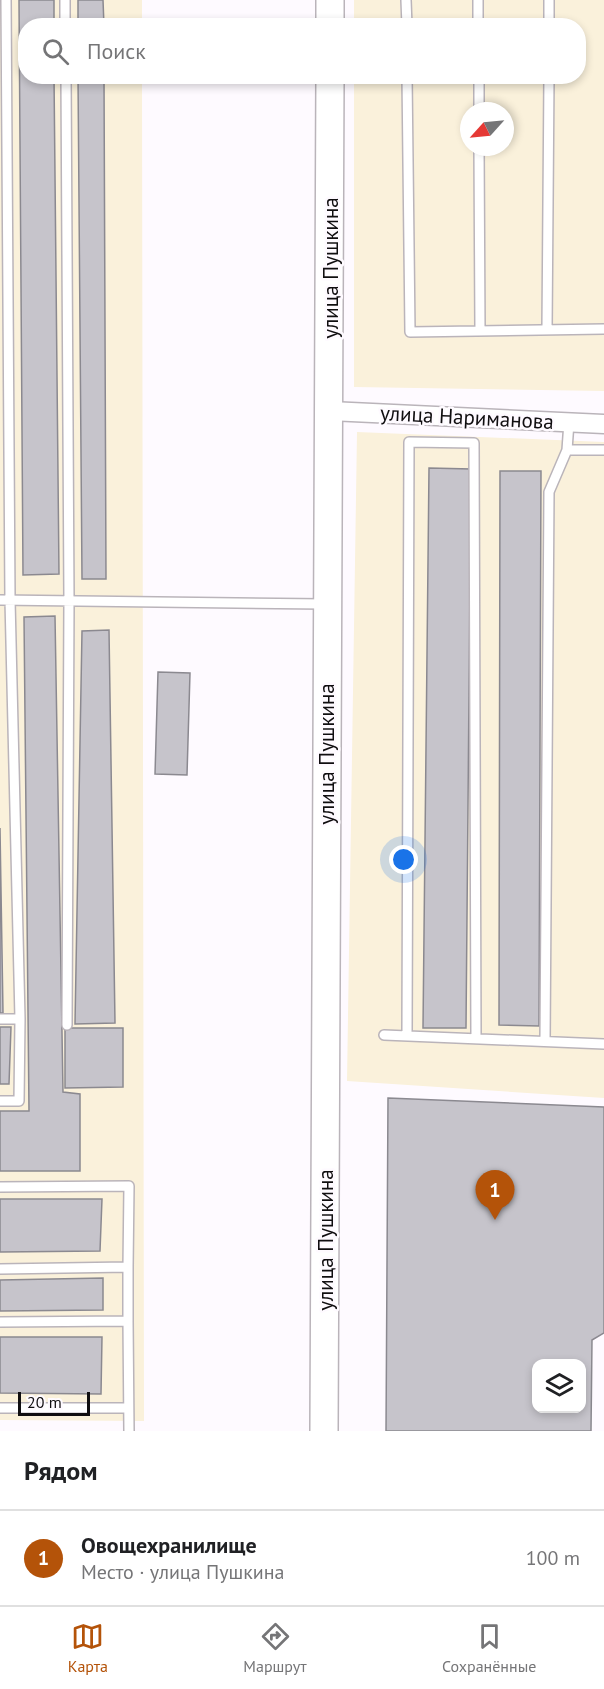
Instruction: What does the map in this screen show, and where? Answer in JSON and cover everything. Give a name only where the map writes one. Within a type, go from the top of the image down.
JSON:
[{"type":"main road","points":[[330,0],[330,18]]},
{"type":"main road","name":"улица Пушкина","points":[[324,1431],[330,84]]},
{"type":"street","name":"улица Нариманова","points":[[330,411],[604,424]]},
{"type":"lane","points":[[0,1101],[19,1101],[20,1019],[5,600],[6,0]]},
{"type":"lane","points":[[65,0],[65,18]]},
{"type":"lane","points":[[406,0],[407,18]]},
{"type":"lane","points":[[478,0],[478,18]]},
{"type":"lane","points":[[549,0],[549,18]]},
{"type":"lane","points":[[66,84],[69,601],[67,1025]]},
{"type":"lane","points":[[407,84],[410,332],[604,329]]},
{"type":"lane","points":[[478,84],[479,102]]},
{"type":"lane","points":[[547,330],[549,84]]},
{"type":"lane","points":[[479,156],[480,331]]},
{"type":"lane","points":[[545,1041],[549,492],[567,450],[569,422]]},
{"type":"lane","points":[[407,1036],[409,442],[474,443],[476,1039]]},
{"type":"lane","points":[[567,450],[604,450]]},
{"type":"lane","points":[[5,600],[326,604]]},
{"type":"lane","points":[[0,1019],[20,1019]]},
{"type":"lane","points":[[384,1035],[604,1044]]},
{"type":"lane","points":[[0,1186],[129,1186],[129,1431]]},
{"type":"lane","points":[[0,1269],[128,1267]]},
{"type":"lane","points":[[0,1322],[128,1321]]},
{"type":"lane","points":[[0,1408],[129,1408]]},
{"type":"shaded area","points":[[0,0],[142,0],[142,18],[18,18],[18,84],[142,84],[144,1421],[0,1420]]},
{"type":"shaded area","points":[[354,0],[604,0],[604,391],[354,387],[354,84],[586,84],[586,18],[354,18]]},
{"type":"shaded area","points":[[357,432],[604,442],[604,1098],[347,1081]]},
{"type":"building","points":[[19,0],[54,0],[54,18],[19,18]]},
{"type":"building","points":[[78,0],[103,0],[104,18],[78,18]]},
{"type":"building","points":[[20,84],[54,84],[59,574],[23,575]]},
{"type":"building","points":[[78,84],[104,84],[106,579],[82,579]]},
{"type":"building","points":[[429,468],[471,469],[466,1028],[423,1028]]},
{"type":"building","points":[[500,471],[541,471],[539,1026],[499,1025]]},
{"type":"building","points":[[55,616],[63,1092],[80,1094],[80,1171],[0,1171],[0,1111],[29,1111],[24,617]]},
{"type":"building","points":[[109,630],[115,1023],[75,1024],[82,631]]},
{"type":"building","points":[[158,672],[190,673],[187,775],[155,774]]},
{"type":"building","points":[[0,828],[3,1013],[0,1013]]},
{"type":"building","points":[[0,1027],[11,1027],[9,1084],[0,1084]]},
{"type":"building","points":[[65,1028],[123,1028],[123,1087],[65,1088]]},
{"type":"building","points":[[388,1098],[604,1107],[604,1333],[592,1340],[591,1431],[386,1431]]},
{"type":"building","points":[[0,1199],[102,1199],[100,1251],[0,1252]]},
{"type":"building","points":[[103,1278],[103,1310],[0,1311],[0,1280]]},
{"type":"building","points":[[0,1337],[102,1337],[101,1394],[0,1393]]},
{"type":"place","name":"Овощехранилище","points":[[495,1220]]}]
